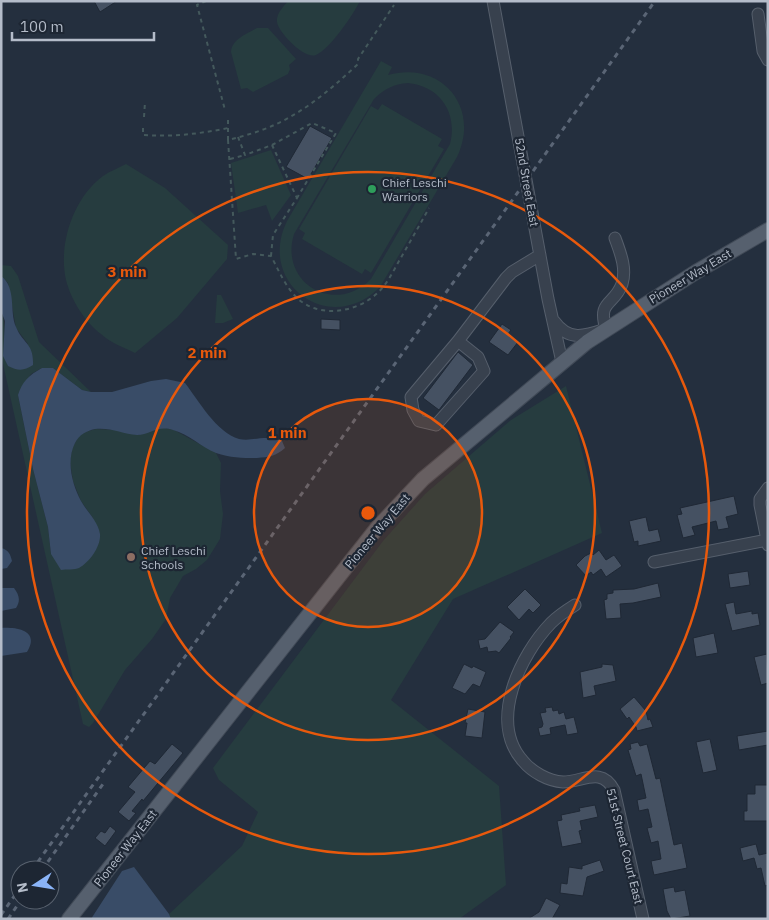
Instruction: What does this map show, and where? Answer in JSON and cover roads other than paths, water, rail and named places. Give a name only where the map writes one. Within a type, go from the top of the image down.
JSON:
[{"type":"main road","name":"Pioneer Way East","points":[[69,919],[377,528],[423,479],[562,362],[606,329],[696,272],[768,230]]},
{"type":"street","name":"52nd Street East","points":[[493,1],[540,255],[562,362]]},
{"type":"street","points":[[758,14],[763,51],[768,60]]},
{"type":"street","points":[[552,317],[562,330],[573,335],[590,334],[606,329],[602,315],[604,308],[622,283],[624,270],[615,238]]},
{"type":"street","points":[[458,342],[478,357],[484,371],[436,425],[419,421],[413,410],[411,397],[458,342],[506,278],[512,272],[540,255]]},
{"type":"street","points":[[654,562],[767,543],[760,505],[760,499],[765,491]]},
{"type":"street","name":"51st Street Court East","points":[[576,605],[552,622],[538,638],[524,661],[509,702],[508,728],[514,749],[531,769],[540,775],[563,782],[597,776],[611,784],[614,790],[643,919]]},
{"type":"water","points":[[1,276],[6,281],[11,293],[16,327],[32,352],[33,365],[24,369],[15,369],[8,366],[3,356],[5,321],[1,311]]},
{"type":"water","points":[[42,368],[53,368],[82,390],[91,392],[112,392],[151,381],[166,379],[185,383],[209,415],[231,436],[244,440],[276,439],[282,441],[285,448],[269,457],[237,457],[216,453],[184,434],[167,429],[158,429],[146,434],[137,435],[101,429],[86,432],[77,440],[72,450],[71,472],[81,501],[97,525],[100,539],[94,553],[87,562],[77,569],[61,570],[51,554],[48,527],[33,469],[18,395],[27,379]]},
{"type":"water","points":[[1,548],[9,553],[12,561],[7,568],[1,569]]},
{"type":"water","points":[[1,588],[14,588],[19,598],[16,608],[1,611]]},
{"type":"water","points":[[1,628],[14,628],[29,635],[31,639],[27,652],[1,656]]},
{"type":"water","points":[[134,867],[171,919],[91,919],[122,871]]},
{"type":"railway","points":[[39,860],[655,1]]},
{"type":"railway","points":[[49,860],[103,784]]},
{"type":"railway","points":[[1,915],[10,902]]},
{"type":"railway","points":[[8,919],[14,910]]},
{"type":"place","name":"Chief Leschi Warriors","points":[[372,189]]},
{"type":"place","name":"Chief Leschi Schools","points":[[131,557]]}]
